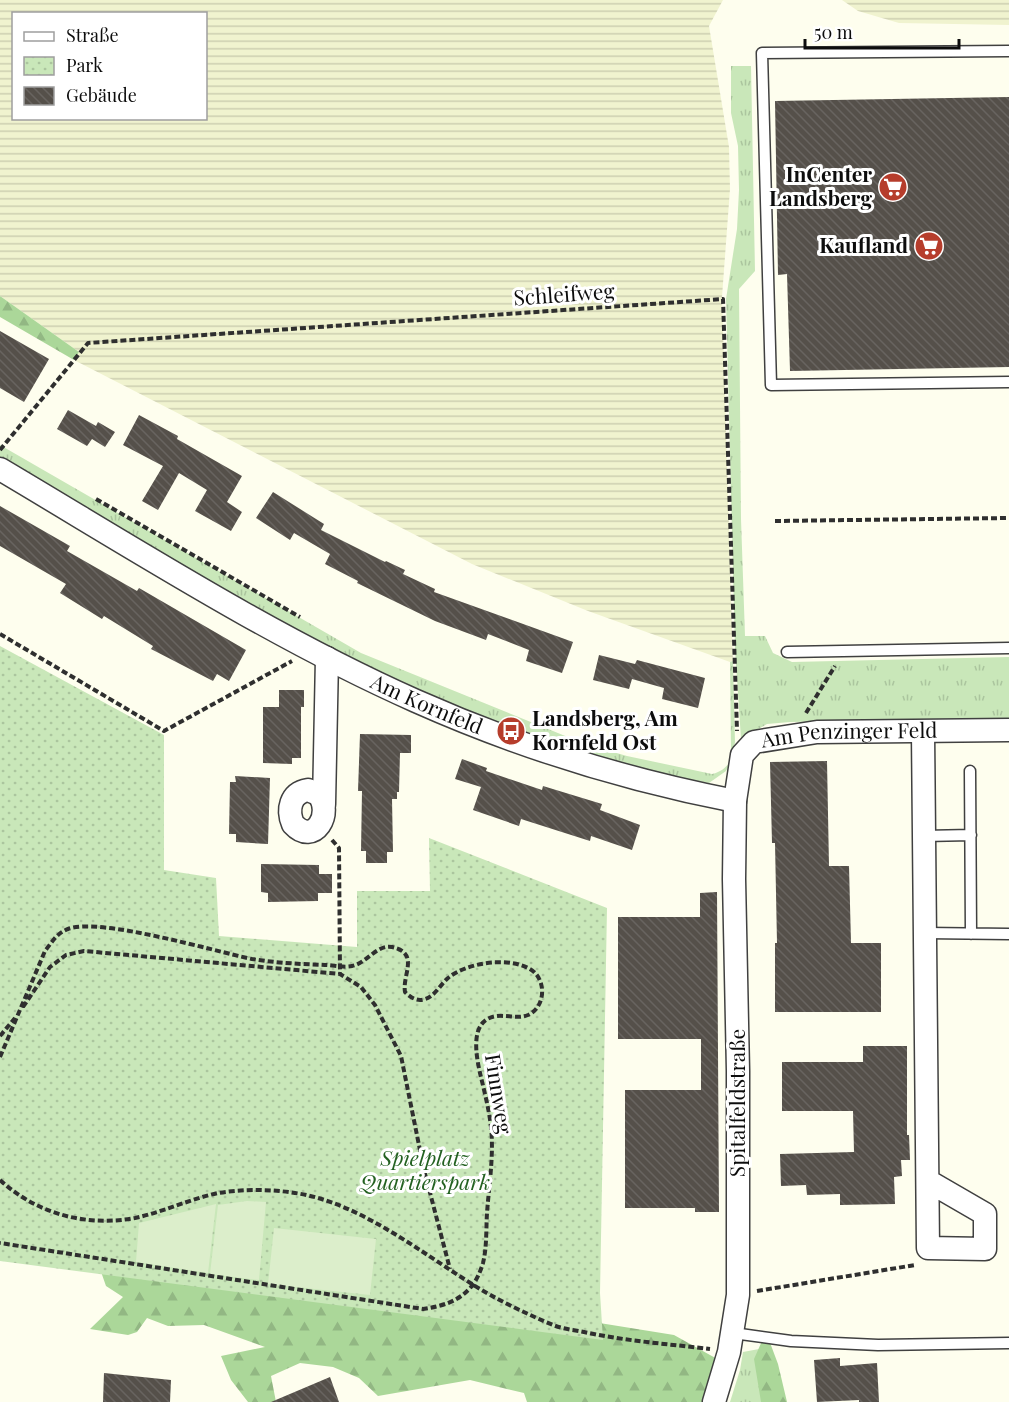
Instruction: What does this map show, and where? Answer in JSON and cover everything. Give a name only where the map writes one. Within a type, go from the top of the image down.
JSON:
[{"type":"street","name":"Am Kornfeld","points":[[7,460],[191,582],[320,654],[417,701],[596,767],[668,788],[735,801]]},
{"type":"street","points":[[320,654],[321,815]]},
{"type":"street","name":"Am Penzinger Feld","points":[[735,801],[742,755],[754,742],[826,732],[1009,730]]},
{"type":"street","points":[[923,732],[928,1248],[985,1249],[985,1214],[928,1181]]},
{"type":"street","name":"Spitalfeldstraße","points":[[714,1402],[731,1342],[738,1295],[735,801]]},
{"type":"lane","points":[[1009,51],[762,53],[771,385],[1009,382]]},
{"type":"lane","points":[[787,652],[1009,648]]},
{"type":"lane","points":[[970,771],[971,934]]},
{"type":"lane","points":[[924,836],[971,835]]},
{"type":"lane","points":[[925,933],[1009,934]]},
{"type":"lane","points":[[731,1342],[791,1341],[878,1345],[1009,1343]]},
{"type":"path","name":"Schleifweg","points":[[0,451],[2,444],[88,343],[723,298],[733,649],[738,745],[742,755]]},
{"type":"path","points":[[2,444],[7,460]]},
{"type":"path","points":[[92,496],[309,622]]},
{"type":"path","points":[[775,521],[1009,518]]},
{"type":"path","points":[[0,634],[164,731],[320,654]]},
{"type":"path","points":[[794,735],[846,651]]},
{"type":"path","points":[[321,815],[339,848],[340,974]]},
{"type":"path","name":"Finnweg","points":[[0,1057],[45,951],[57,936],[78,927],[101,927],[126,931],[257,960],[340,966],[352,966],[364,961],[388,946],[399,948],[406,955],[410,964],[404,985],[405,992],[419,1000],[433,995],[447,979],[459,970],[474,965],[507,963],[522,966],[534,973],[541,982],[541,1002],[534,1011],[526,1016],[496,1016],[488,1019],[481,1025],[476,1036],[475,1047],[491,1125],[491,1149],[483,1262],[473,1285]]},
{"type":"path","points":[[0,1036],[19,1014],[50,967],[66,955],[84,951],[340,974],[361,987],[368,996],[401,1056],[424,1170],[450,1269]]},
{"type":"path","points":[[0,1180],[23,1199],[60,1215],[83,1220],[109,1221],[136,1218],[218,1193],[251,1190],[298,1193],[356,1214],[410,1243],[473,1285],[555,1326],[601,1336],[731,1342]]},
{"type":"path","points":[[0,1244],[423,1309],[459,1299],[473,1285]]},
{"type":"path","points":[[738,1295],[916,1265],[928,1248]]},
{"type":"green space","points":[[0,0],[723,0],[709,26],[729,147],[730,189],[722,297],[733,661],[730,662],[588,611],[472,564],[74,360],[79,352],[0,296]]},
{"type":"green space","points":[[842,0],[1009,0],[1009,25],[899,23],[858,11]]},
{"type":"green space","points":[[731,66],[751,66],[755,271],[739,289],[741,519],[745,636],[765,636],[773,653],[792,662],[1009,657],[1009,719],[790,722],[767,724],[741,739],[735,649],[726,299],[737,229],[739,190],[738,146],[731,113]]},
{"type":"green space","points":[[0,296],[79,352],[74,360],[0,317]]},
{"type":"green space","points":[[0,445],[361,653],[585,744],[627,756],[712,774],[723,769],[735,753],[737,754],[726,771],[709,783],[669,776],[594,756],[468,713],[316,643],[0,460]]},
{"type":"green space","name":"Spielplatz Quartierspark","points":[[0,646],[164,735],[164,870],[216,878],[219,936],[357,947],[357,891],[430,891],[429,838],[607,908],[600,1293],[603,1340],[0,1261]]},
{"type":"green space","points":[[733,661],[735,743],[731,752],[730,662]]},
{"type":"green space","points":[[247,1201],[266,1202],[259,1280],[210,1274],[218,1205]]},
{"type":"green space","points":[[216,1204],[208,1273],[136,1262],[139,1223]]},
{"type":"green space","points":[[274,1228],[376,1239],[370,1295],[268,1284]]},
{"type":"green space","points":[[99,1266],[487,1305],[674,1335],[719,1360],[707,1402],[527,1402],[524,1393],[470,1380],[378,1396],[359,1378],[333,1367],[300,1363],[271,1376],[276,1402],[248,1402],[231,1380],[221,1356],[265,1347],[204,1325],[168,1326],[147,1318],[137,1332],[128,1335],[90,1329],[123,1297],[106,1286]]},
{"type":"green space","points":[[766,1332],[778,1364],[787,1402],[761,1402],[754,1359]]},
{"type":"green space","points":[[759,1349],[769,1402],[730,1402],[743,1352]]},
{"type":"building","name":"InCenter Landsberg","points":[[1009,97],[1009,367],[790,371],[787,274],[778,275],[775,101]]},
{"type":"building","points":[[0,331],[49,359],[24,402],[0,388]]},
{"type":"building","points":[[68,410],[96,426],[98,422],[115,432],[105,447],[92,439],[87,446],[57,429]]},
{"type":"building","points":[[139,415],[178,436],[177,439],[242,476],[227,502],[242,512],[231,531],[195,511],[207,490],[179,473],[158,510],[142,501],[163,466],[123,445]]},
{"type":"building","points":[[273,492],[324,524],[321,530],[405,570],[403,574],[435,589],[434,592],[573,642],[562,673],[526,661],[529,650],[488,634],[486,640],[435,621],[357,583],[358,581],[325,564],[330,554],[294,533],[290,540],[256,518]]},
{"type":"building","points":[[0,506],[70,546],[67,551],[137,591],[139,588],[246,650],[229,681],[217,674],[213,681],[151,649],[153,646],[104,616],[102,619],[60,593],[66,584],[0,546]]},
{"type":"building","points":[[599,655],[635,664],[637,660],[705,678],[698,708],[662,699],[664,688],[632,679],[629,689],[593,680]]},
{"type":"building","points":[[279,690],[304,690],[304,707],[301,707],[301,758],[292,758],[292,764],[263,763],[263,707],[279,707]]},
{"type":"building","points":[[360,734],[411,735],[411,753],[400,753],[399,792],[397,792],[397,799],[392,799],[393,852],[387,852],[387,863],[366,863],[366,851],[361,851],[362,791],[358,791]]},
{"type":"building","points":[[462,759],[487,768],[486,771],[542,790],[543,786],[602,804],[600,810],[640,825],[632,850],[591,836],[590,841],[521,819],[519,826],[473,810],[481,787],[455,779]]},
{"type":"building","points":[[827,761],[829,866],[849,866],[851,943],[881,943],[881,1012],[775,1012],[775,943],[777,943],[775,843],[772,843],[770,762]]},
{"type":"building","points":[[235,776],[270,778],[268,844],[236,842],[236,834],[229,834],[230,782],[236,782]]},
{"type":"building","points":[[261,864],[319,865],[319,874],[332,874],[332,893],[318,893],[318,901],[268,902],[268,893],[261,892]]},
{"type":"building","points":[[717,892],[719,1212],[695,1212],[695,1208],[625,1208],[625,1090],[701,1090],[701,1039],[618,1039],[618,917],[700,917],[700,893]]},
{"type":"building","points":[[863,1046],[907,1046],[907,1135],[909,1135],[910,1160],[901,1160],[902,1176],[894,1177],[895,1204],[840,1205],[840,1194],[807,1195],[806,1185],[781,1186],[780,1154],[854,1152],[853,1111],[782,1111],[782,1062],[863,1062]]},
{"type":"building","points":[[840,1358],[840,1366],[877,1363],[879,1402],[859,1402],[859,1400],[817,1402],[814,1360]]},
{"type":"building","points":[[104,1373],[171,1380],[170,1402],[103,1402]]},
{"type":"building","points":[[330,1377],[339,1402],[271,1402]]},
{"type":"place","name":"InCenter Landsberg","points":[[893,187]]},
{"type":"place","name":"Kaufland","points":[[929,246]]},
{"type":"place","name":"Landsberg, Am Kornfeld Ost","points":[[511,731]]}]
